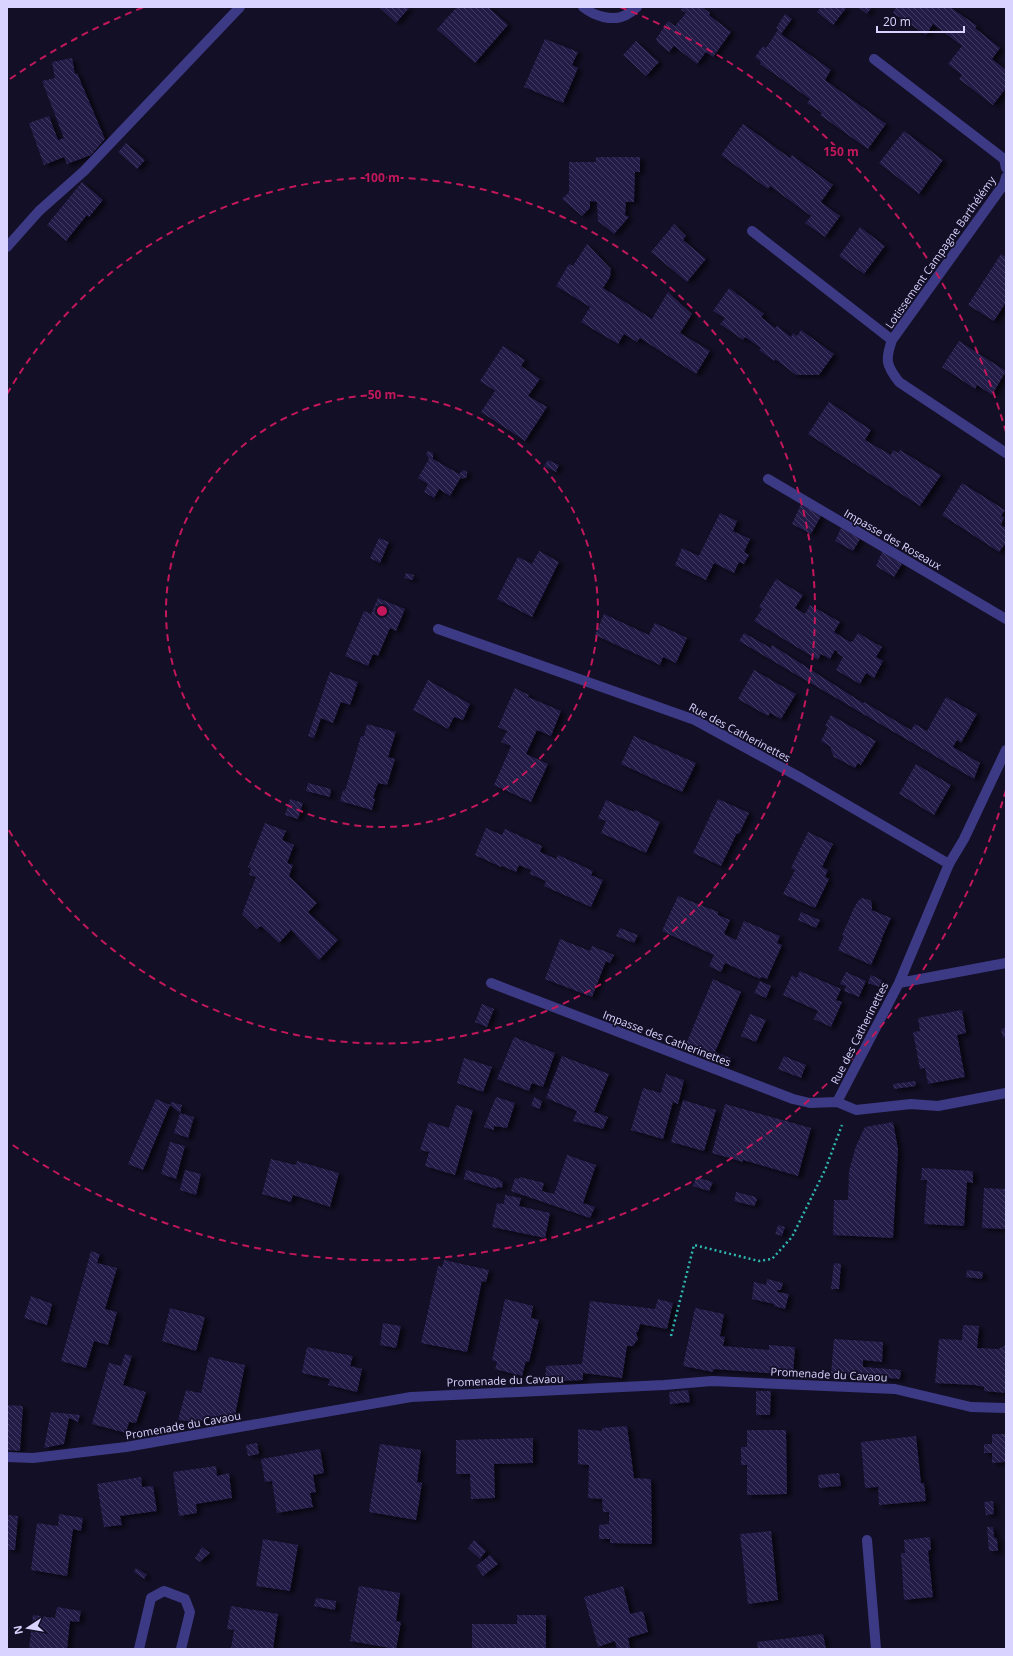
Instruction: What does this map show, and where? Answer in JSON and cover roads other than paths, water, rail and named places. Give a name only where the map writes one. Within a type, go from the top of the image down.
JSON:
[{"type":"street","points":[[7,247],[39,211],[84,171],[240,7]]},
{"type":"street","points":[[583,7],[598,16],[612,18],[625,16],[637,7]]},
{"type":"street","name":"Lotissement Campagne Barthélémy","points":[[874,59],[1004,159],[1006,168]]},
{"type":"street","name":"Lotissement Campagne Barthélémy","points":[[1006,177],[1004,184],[892,340],[886,355],[890,369],[899,382],[1006,453]]},
{"type":"street","name":"Lotissement Campagne Barthélémy","points":[[752,231],[892,340]]},
{"type":"street","name":"Impasse des Roseaux","points":[[768,479],[1006,619]]},
{"type":"street","name":"Rue des Catherinettes","points":[[438,629],[695,720],[800,778],[949,864]]},
{"type":"street","name":"Rue des Catherinettes","points":[[837,1102],[899,983],[949,864],[964,839],[1006,750]]},
{"type":"street","points":[[899,983],[1006,963]]},
{"type":"street","name":"Impasse des Catherinettes","points":[[491,983],[793,1099],[810,1103],[837,1102]]},
{"type":"street","points":[[837,1102],[856,1110],[911,1104],[938,1106],[1006,1093]]},
{"type":"street","name":"Promenade du Cavaou","points":[[7,1457],[33,1458],[126,1447],[411,1396],[664,1386],[712,1381],[895,1389],[971,1407],[1006,1408]]},
{"type":"street","points":[[867,1540],[876,1649]]},
{"type":"street","points":[[139,1649],[151,1598],[164,1591],[185,1600],[190,1612],[181,1649]]}]
